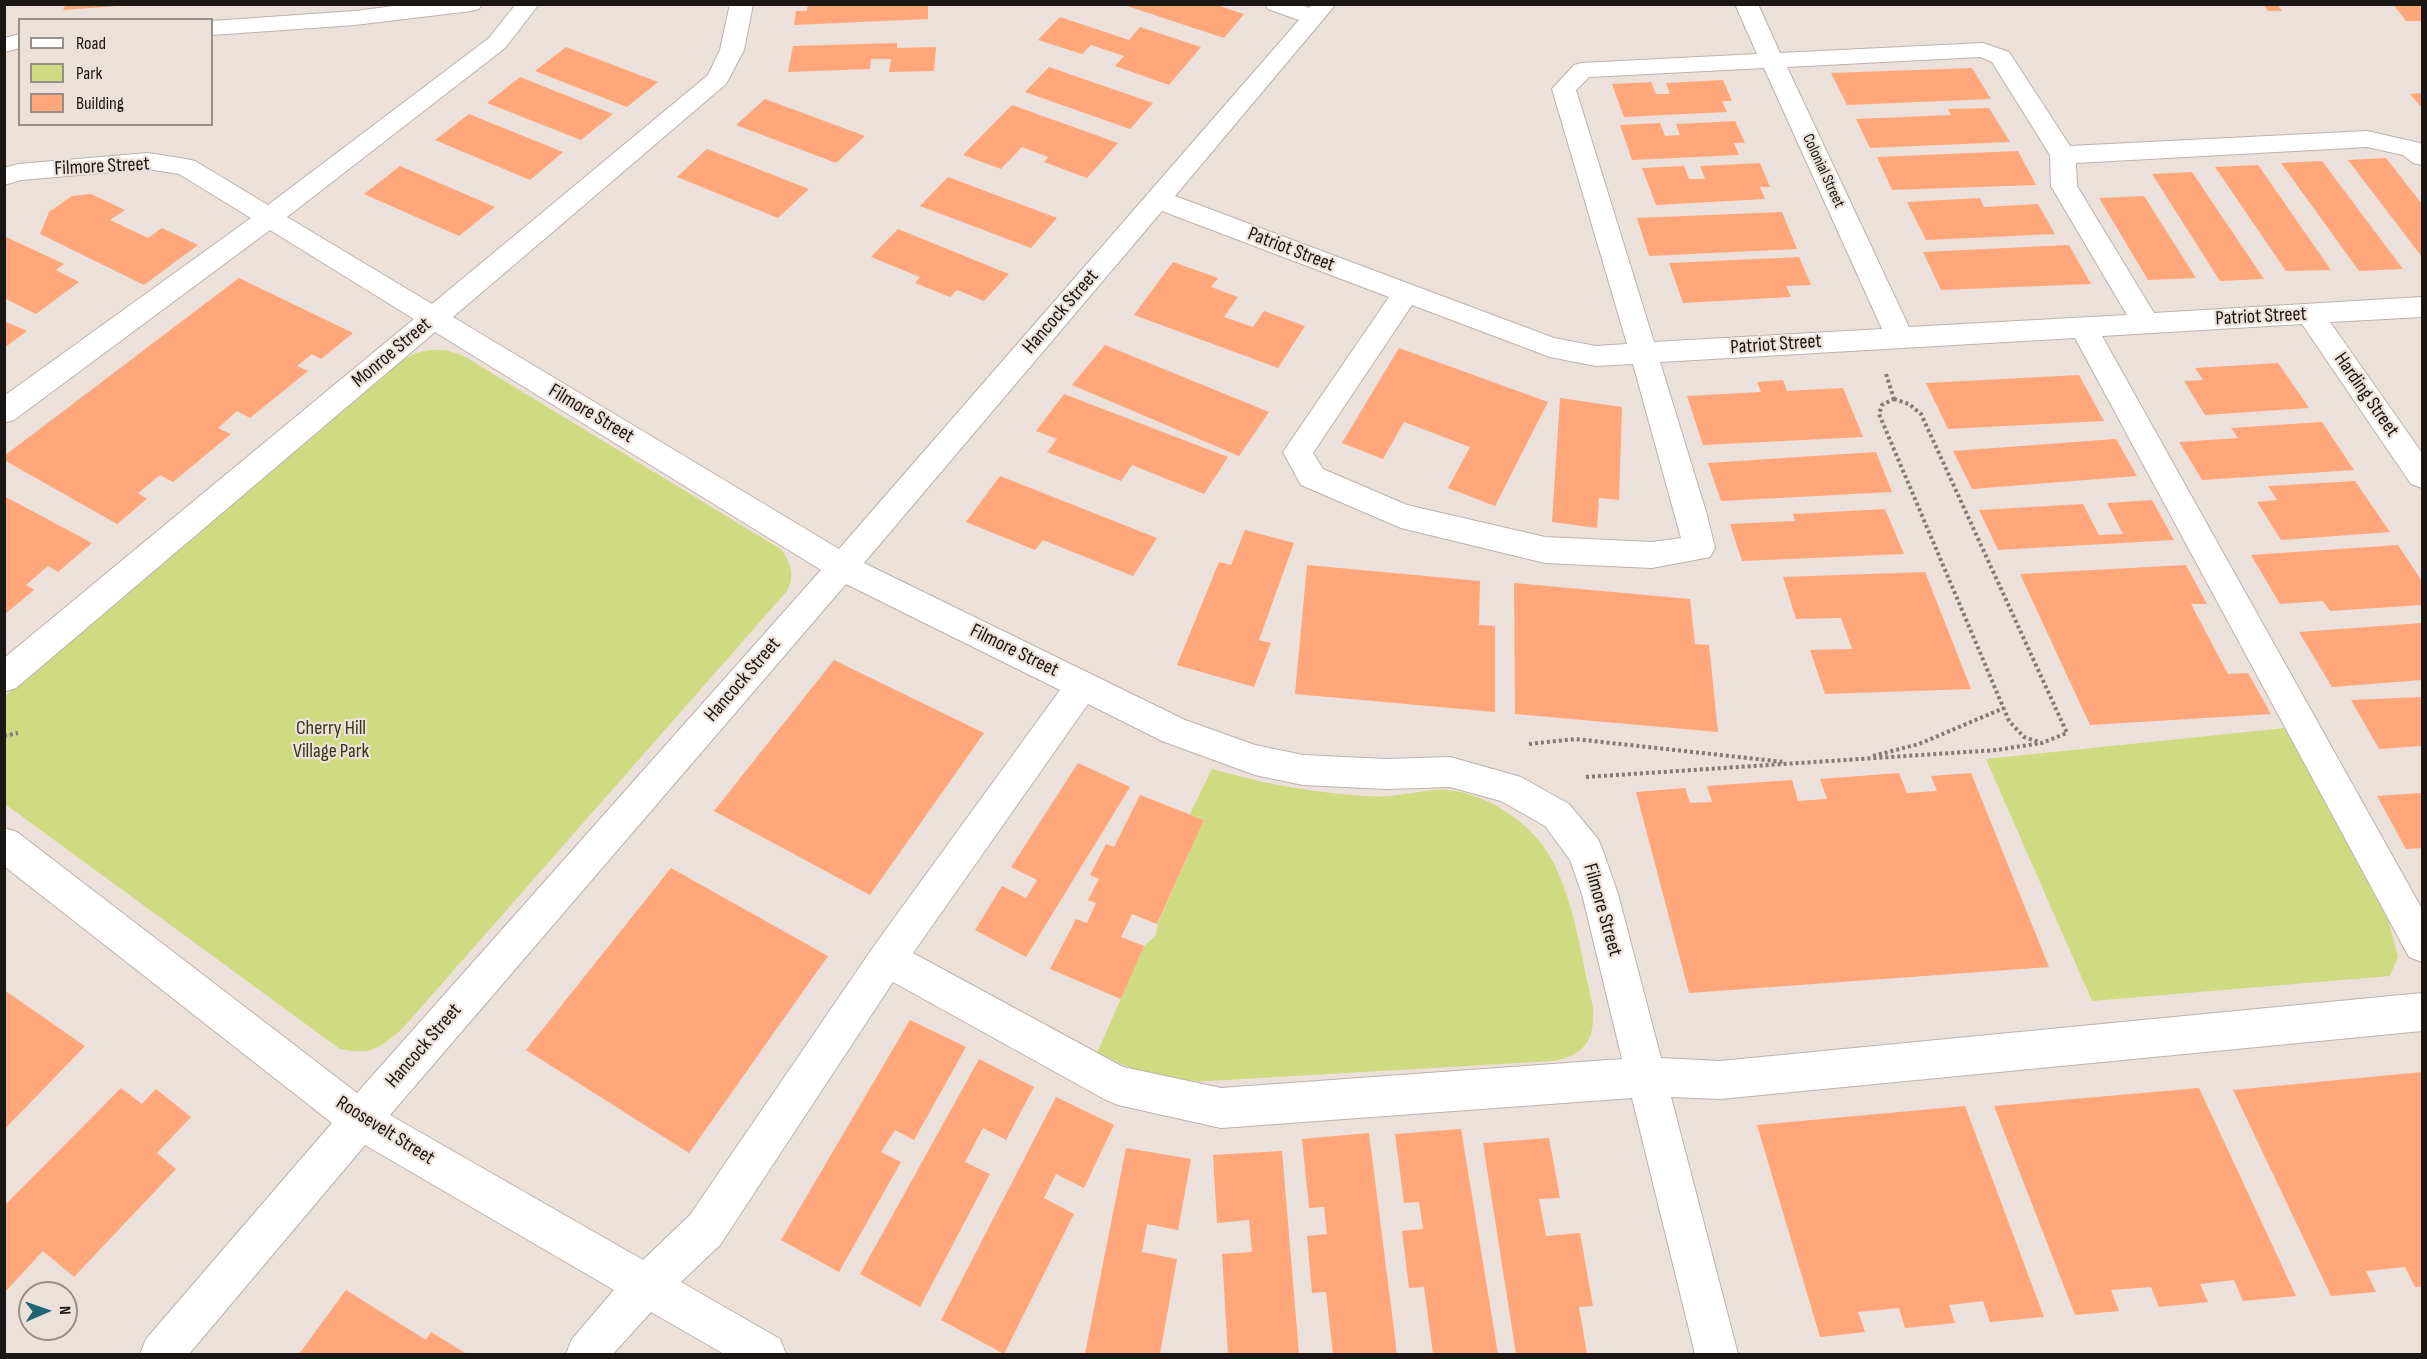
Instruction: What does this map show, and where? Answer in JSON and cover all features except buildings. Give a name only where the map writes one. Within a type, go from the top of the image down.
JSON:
[{"type":"street","points":[[213,28],[355,18],[471,4]]},
{"type":"street","points":[[4,412],[270,217],[497,44],[528,4]]},
{"type":"street","name":"Monroe Street","points":[[4,678],[718,79],[732,50],[742,4]]},
{"type":"street","points":[[1275,4],[1320,11]]},
{"type":"street","name":"Colonial Street","points":[[1746,4],[1900,337]]},
{"type":"street","name":"Hancock Street","points":[[161,1354],[360,1120],[842,567],[1320,11]]},
{"type":"street","points":[[1406,293],[1298,452],[1312,477],[1401,516],[1545,550],[1652,555],[1699,548],[1692,515],[1564,89],[1582,70],[1983,50],[2001,57],[2063,155],[2064,186],[2146,323]]},
{"type":"street","points":[[2063,155],[2367,139],[2411,149],[2422,157]]},
{"type":"street","name":"Filmore Street","points":[[4,177],[18,172],[148,162],[186,167],[842,567],[1174,731],[1255,760],[1303,770],[1386,774],[1450,772],[1509,788],[1557,815],[1585,851],[1600,894],[1716,1354]]},
{"type":"street","name":"Patriot Street","points":[[1157,199],[1550,347],[1596,356],[2422,308]]},
{"type":"street","name":"Harding Street","points":[[2310,314],[2422,476]]},
{"type":"street","points":[[2083,326],[2422,944]]},
{"type":"street","points":[[588,1354],[600,1337],[646,1286],[705,1230],[887,959],[1083,686]]},
{"type":"street","name":"Roosevelt Street","points":[[4,843],[360,1120],[765,1354]]},
{"type":"street","points":[[887,959],[1118,1085],[1221,1108],[1647,1077],[1720,1080],[2422,1012]]},
{"type":"path","points":[[1885,371],[1894,399]]},
{"type":"path","points":[[1586,777],[1997,750],[2042,743],[2067,733],[1921,414],[1909,404],[1894,399],[1882,405],[1879,414],[2009,721],[2024,736],[2042,743]]},
{"type":"path","points":[[1863,759],[1918,744],[2004,708]]},
{"type":"path","points":[[4,736],[18,733]]},
{"type":"path","points":[[1529,744],[1575,740],[1797,763]]},
{"type":"green space","name":"Cherry Hill Village Park","points":[[445,350],[462,355],[782,550],[790,565],[791,580],[787,591],[402,1029],[374,1049],[351,1051],[340,1049],[5,804],[5,696],[401,361],[416,353]]},
{"type":"green space","points":[[2285,728],[2389,922],[2398,957],[2390,976],[2092,1001],[1986,759]]},
{"type":"green space","points":[[1212,769],[1281,785],[1351,795],[1387,796],[1440,790],[1462,792],[1492,804],[1520,822],[1543,845],[1551,858],[1572,912],[1593,1007],[1592,1028],[1586,1043],[1574,1054],[1554,1061],[1191,1082],[1153,1078],[1097,1053],[1144,946],[1156,935],[1158,923],[1204,820],[1190,814]]}]
